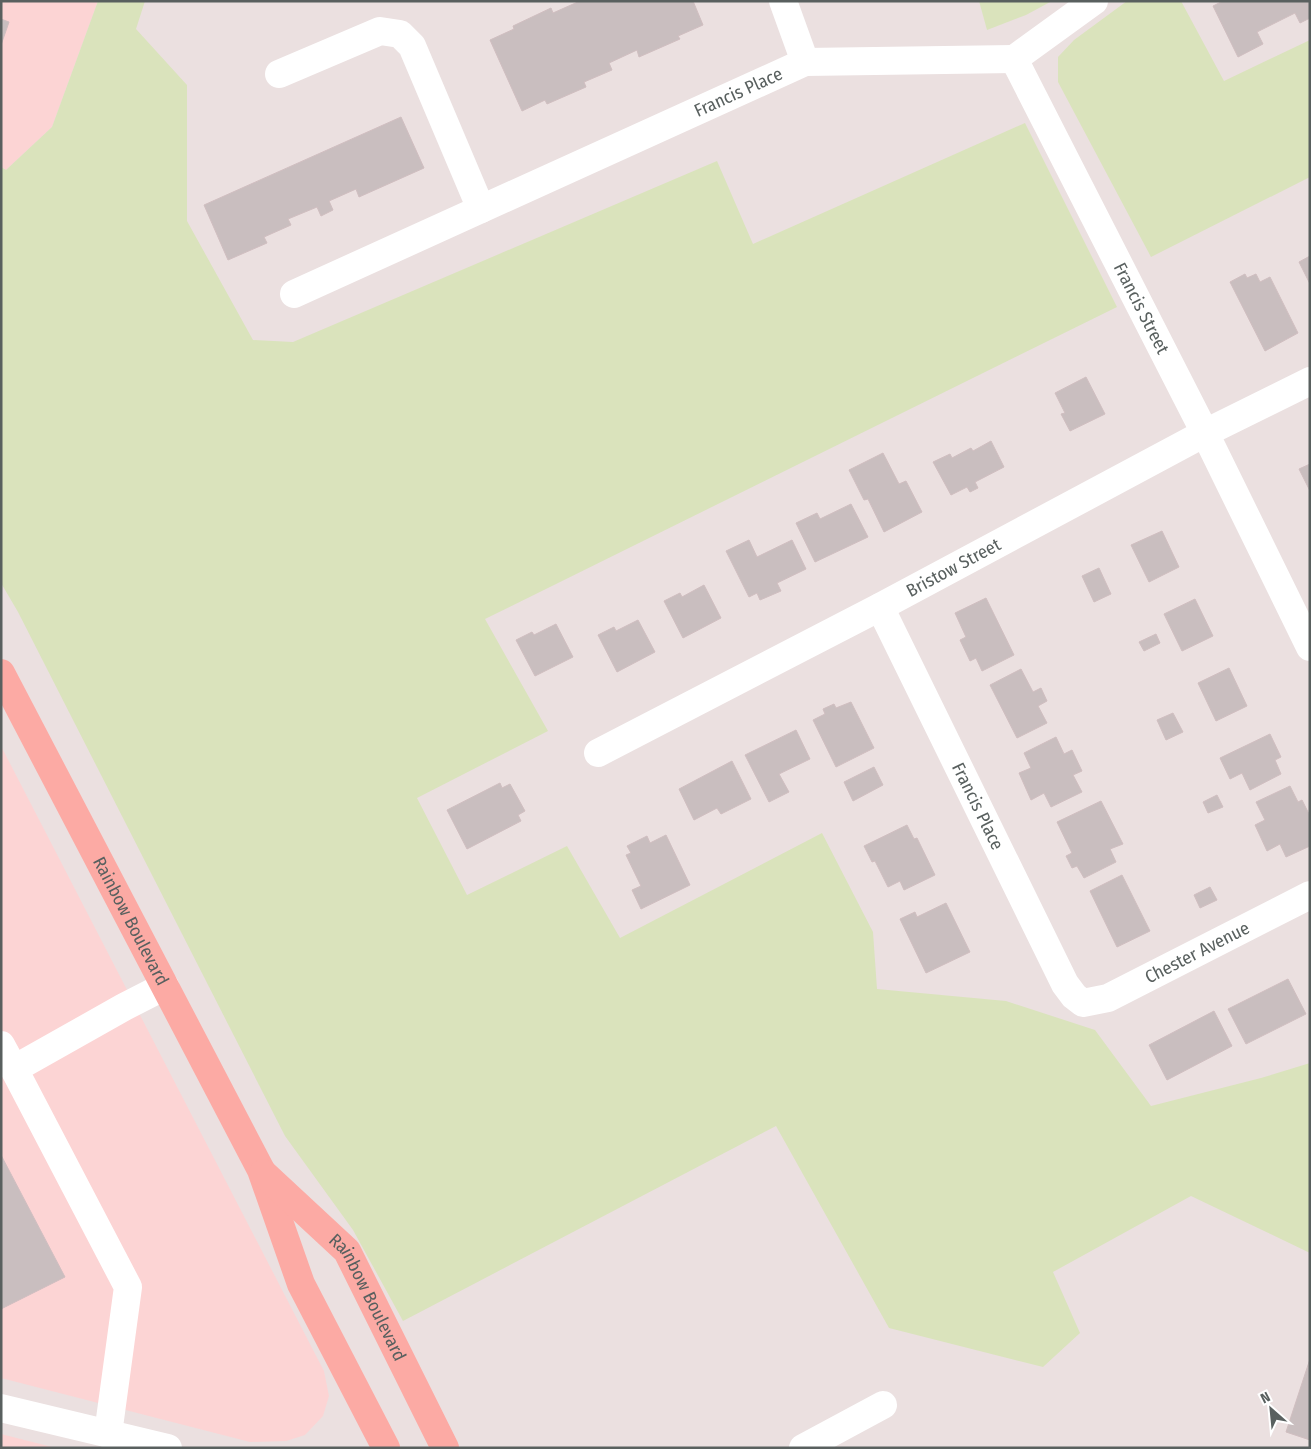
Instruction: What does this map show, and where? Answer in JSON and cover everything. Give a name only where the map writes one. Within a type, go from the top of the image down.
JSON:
[{"type":"main road","name":"Rainbow Boulevard","points":[[1,673],[260,1170],[301,1284],[386,1448]]},
{"type":"main road","name":"Rainbow Boulevard","points":[[260,1170],[347,1251],[445,1448]]},
{"type":"street","points":[[783,1],[805,62]]},
{"type":"street","points":[[1014,59],[1094,1]]},
{"type":"street","points":[[279,74],[380,31],[400,34],[412,46],[481,209]]},
{"type":"street","name":"Francis Place","points":[[294,294],[805,62],[1014,59]]},
{"type":"street","name":"Francis Street","points":[[1014,59],[1205,433],[1310,647]]},
{"type":"street","name":"Bristow Street","points":[[598,753],[880,607],[1205,433],[1310,381]]},
{"type":"street","name":"Francis Place","points":[[880,607],[1065,984],[1074,996],[1083,1003]]},
{"type":"street","name":"Chester Avenue","points":[[1083,1003],[1108,998],[1310,895]]},
{"type":"street","points":[[108,1434],[128,1287],[7,1057],[124,1007],[165,986]]},
{"type":"street","points":[[802,1448],[883,1405]]},
{"type":"street","points":[[1,1408],[168,1448]]},
{"type":"shaded area","points":[[1,1],[98,1],[52,127],[6,170],[1,167]]},
{"type":"shaded area","points":[[1,746],[324,1371],[329,1396],[323,1416],[305,1435],[286,1441],[250,1442],[1,1378]]},
{"type":"shaded area","points":[[1,1434],[56,1448],[1,1448]]},
{"type":"green space","points":[[98,1],[145,1],[136,29],[187,85],[187,221],[253,340],[293,342],[717,161],[753,244],[1025,123],[1117,307],[485,619],[548,731],[417,798],[467,895],[567,846],[620,938],[822,833],[873,932],[877,989],[1006,1001],[1095,1030],[1151,1106],[1261,1078],[1310,1063],[1310,1253],[1191,1196],[1053,1272],[1080,1333],[1043,1367],[889,1328],[776,1126],[403,1321],[353,1230],[285,1136],[18,612],[1,583],[1,167],[6,170],[52,127]]},
{"type":"green space","points":[[979,1],[1052,1],[1026,15],[987,30]]},
{"type":"green space","points":[[1127,1],[1181,1],[1224,81],[1310,40],[1310,177],[1151,257],[1058,82],[1058,57],[1074,40]]},
{"type":"building","points":[[580,1],[693,1],[703,25],[678,36],[680,39],[639,57],[637,50],[609,63],[612,70],[584,82],[586,87],[547,104],[545,100],[522,111],[490,40],[514,29],[513,26],[551,8],[553,13]]},
{"type":"building","points":[[1223,1],[1310,1],[1310,18],[1300,23],[1295,13],[1257,32],[1263,44],[1238,57],[1213,6]]},
{"type":"building","points":[[1,19],[9,22],[1,45]]},
{"type":"building","points":[[401,117],[424,168],[359,197],[356,189],[329,201],[333,210],[321,216],[317,207],[288,219],[291,225],[264,237],[267,243],[228,260],[204,205]]},
{"type":"building","points":[[1310,256],[1310,284],[1299,262]]},
{"type":"building","points":[[1245,274],[1247,278],[1256,274],[1260,282],[1270,277],[1298,333],[1265,351],[1230,282]]},
{"type":"building","points":[[1086,377],[1105,414],[1070,431],[1061,414],[1065,413],[1055,393]]},
{"type":"building","points":[[991,441],[1004,467],[975,482],[978,488],[970,492],[967,487],[951,495],[933,462],[950,454],[952,458],[971,448],[973,451]]},
{"type":"building","points":[[883,453],[899,484],[906,481],[922,512],[884,532],[868,499],[864,500],[849,470]]},
{"type":"building","points":[[1310,464],[1310,491],[1299,469]]},
{"type":"building","points":[[851,504],[868,537],[815,562],[796,523],[817,513],[820,519]]},
{"type":"building","points":[[1162,531],[1179,567],[1149,582],[1131,545]]},
{"type":"building","points":[[749,540],[757,557],[792,540],[806,569],[777,583],[781,591],[760,600],[757,593],[749,597],[726,551]]},
{"type":"building","points":[[1099,568],[1111,594],[1094,602],[1082,576]]},
{"type":"building","points":[[704,585],[721,618],[683,638],[664,601],[680,593],[682,597]]},
{"type":"building","points":[[986,598],[1014,655],[982,671],[976,658],[970,661],[960,640],[966,637],[955,613]]},
{"type":"building","points":[[1195,599],[1213,636],[1182,651],[1164,614]]},
{"type":"building","points":[[638,620],[655,652],[617,672],[598,635],[614,627],[616,631]]},
{"type":"building","points":[[556,624],[573,657],[535,676],[516,640],[532,632],[534,635]]},
{"type":"building","points":[[1156,634],[1160,643],[1144,651],[1139,642]]},
{"type":"building","points":[[1229,668],[1247,706],[1216,721],[1198,683]]},
{"type":"building","points":[[1021,669],[1033,692],[1041,688],[1047,701],[1038,706],[1047,723],[1017,738],[990,685]]},
{"type":"building","points":[[851,702],[874,748],[836,767],[813,720],[825,714],[823,709],[834,704],[836,708]]},
{"type":"building","points":[[1173,713],[1183,732],[1166,740],[1157,720]]},
{"type":"building","points":[[796,730],[810,759],[779,774],[789,792],[769,802],[745,755]]},
{"type":"building","points":[[1270,734],[1281,757],[1275,760],[1281,774],[1250,790],[1242,773],[1230,779],[1220,758]]},
{"type":"building","points":[[1056,737],[1064,754],[1072,750],[1082,771],[1073,775],[1082,792],[1051,807],[1044,793],[1031,800],[1019,773],[1031,768],[1024,753]]},
{"type":"building","points":[[732,761],[751,799],[721,814],[717,808],[694,820],[679,789]]},
{"type":"building","points":[[874,767],[883,785],[853,801],[844,782]]},
{"type":"building","points":[[500,783],[502,788],[510,784],[525,811],[518,815],[521,821],[467,849],[447,810]]},
{"type":"building","points":[[1290,786],[1298,802],[1302,800],[1310,816],[1310,846],[1286,857],[1280,844],[1267,851],[1255,825],[1265,820],[1256,802]]},
{"type":"building","points":[[1217,795],[1223,807],[1208,813],[1203,802]]},
{"type":"building","points":[[1101,801],[1123,844],[1110,849],[1116,862],[1084,878],[1077,866],[1072,868],[1066,856],[1072,853],[1057,822]]},
{"type":"building","points":[[907,825],[914,839],[917,838],[935,875],[904,890],[900,881],[888,887],[875,861],[872,862],[864,846]]},
{"type":"building","points":[[666,835],[690,885],[641,909],[632,890],[641,886],[626,855],[631,853],[627,846],[647,836],[650,843]]},
{"type":"building","points":[[1122,875],[1150,931],[1117,947],[1090,891]]},
{"type":"building","points":[[1210,887],[1217,900],[1200,908],[1194,895]]},
{"type":"building","points":[[946,903],[970,952],[926,973],[900,919],[915,912],[917,917]]},
{"type":"building","points":[[1288,979],[1306,1014],[1246,1044],[1228,1009]]},
{"type":"building","points":[[1214,1011],[1232,1046],[1167,1080],[1149,1045]]},
{"type":"building","points":[[1,1155],[65,1277],[1,1309]]},
{"type":"building","points":[[1310,1359],[1310,1440],[1286,1432]]}]
